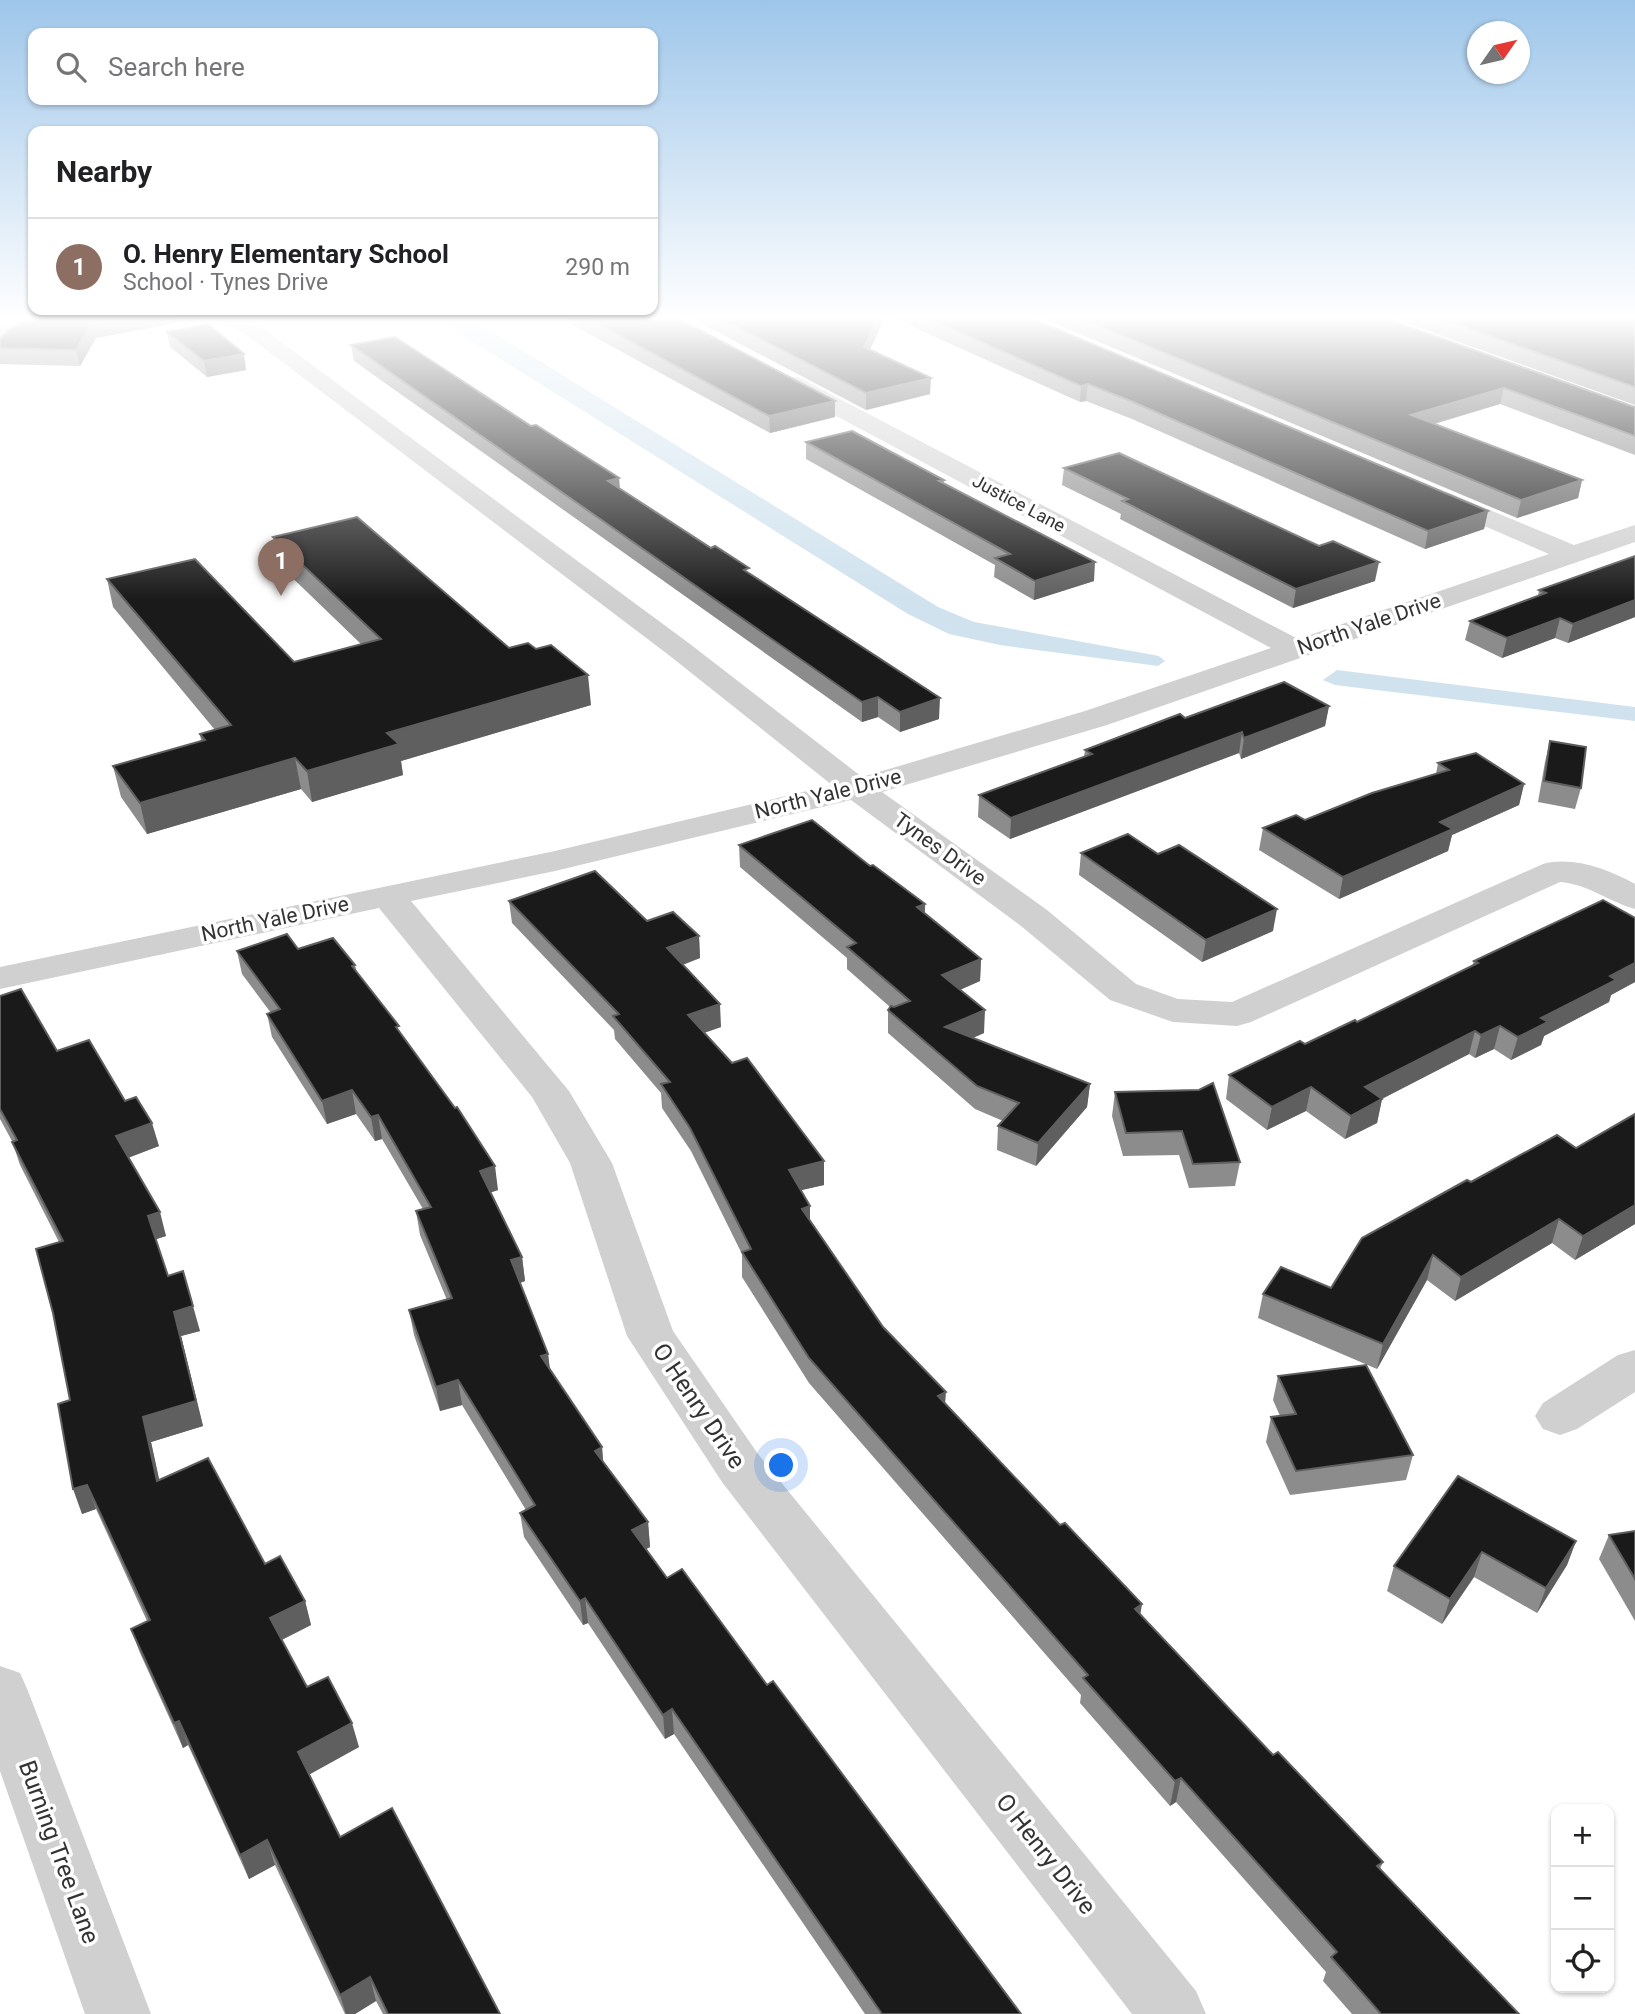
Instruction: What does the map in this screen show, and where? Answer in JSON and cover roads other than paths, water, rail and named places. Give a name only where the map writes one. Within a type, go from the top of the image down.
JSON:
[{"type":"street","name":"Tynes Drive","points":[[362,412],[680,650],[858,789],[1034,918],[1123,992],[1173,1010],[1237,1014],[1555,871],[1577,872],[1606,882],[1635,898]]},
{"type":"street","name":"Justice Lane","points":[[846,412],[1295,649]]},
{"type":"street","points":[[1419,490],[1573,555]]},
{"type":"street","name":"North Yale Drive","points":[[0,978],[555,861],[858,789],[1096,718],[1635,533]]},
{"type":"street","name":"O Henry Drive","points":[[388,896],[550,1091],[590,1163],[652,1336],[740,1468],[1173,2014]]},
{"type":"street","points":[[1560,1416],[1635,1368]]},
{"type":"street","name":"Burning Tree Lane","points":[[0,1691],[118,2014]]},
{"type":"water","points":[[585,412],[622,412],[938,607],[974,622],[1159,656],[1165,661],[1158,666],[1000,645],[949,634],[908,614]]},
{"type":"water","points":[[1337,670],[1635,707],[1635,721],[1335,685],[1323,680]]},
{"type":"place","name":"O. Henry Elementary School","points":[[281,596]]}]
